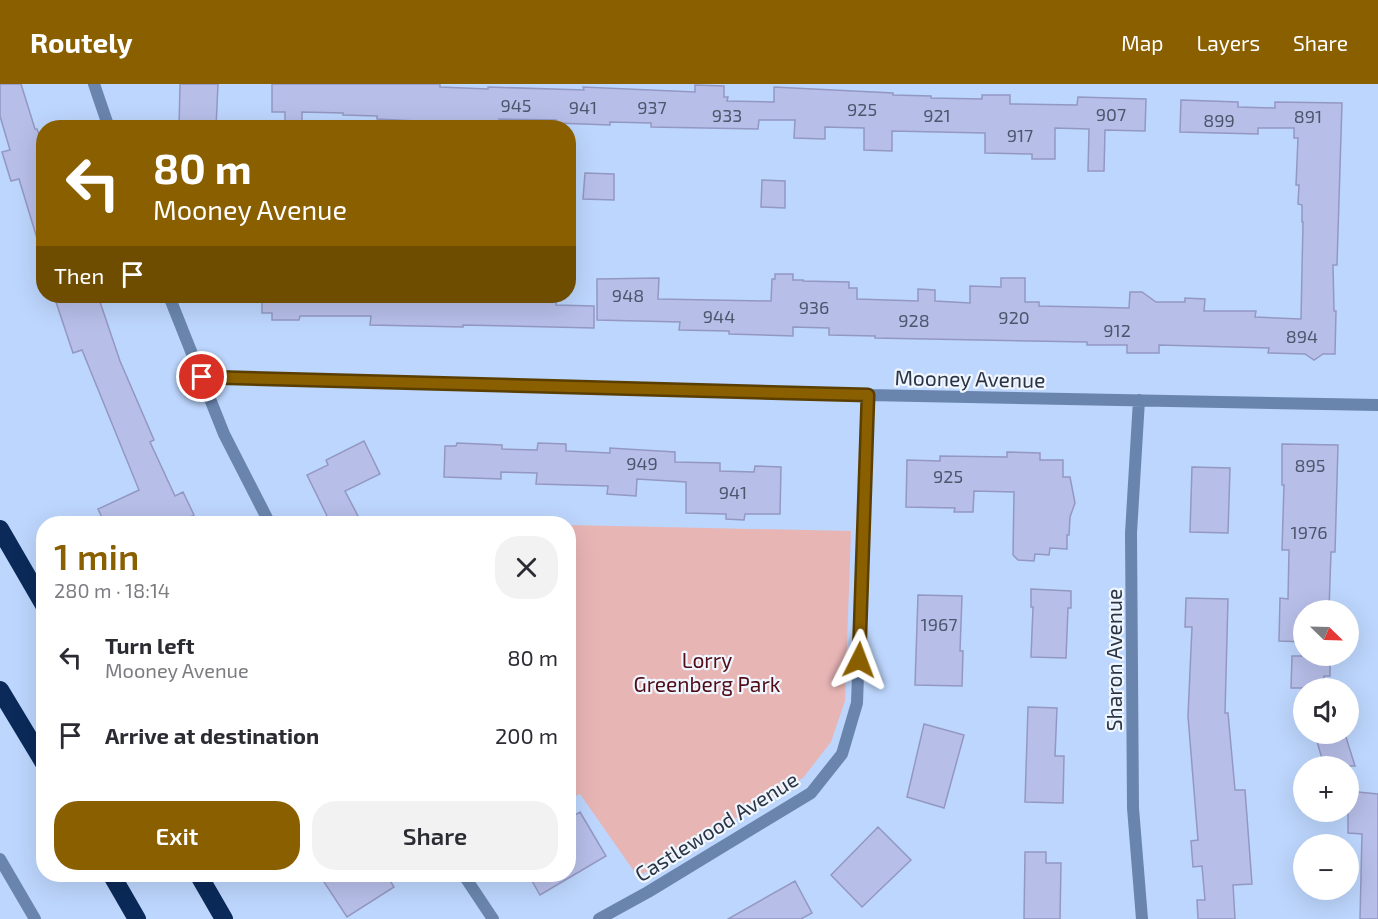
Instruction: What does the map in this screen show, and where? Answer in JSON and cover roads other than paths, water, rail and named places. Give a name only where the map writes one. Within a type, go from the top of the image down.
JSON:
[{"type":"highway","points":[[0,529],[36,591]]},
{"type":"highway","points":[[0,690],[36,750]]},
{"type":"highway","points":[[116,882],[137,919]]},
{"type":"highway","points":[[203,882],[224,919]]},
{"type":"street","points":[[94,84],[107,120]]},
{"type":"street","points":[[172,303],[224,434],[266,516]]},
{"type":"street","name":"Mooney Avenue","points":[[202,377],[868,395],[1378,405]]},
{"type":"street","name":"Castlewood Avenue","points":[[599,919],[648,892],[811,793],[842,754],[857,703],[868,395]]},
{"type":"street","name":"Sharon Avenue","points":[[1139,400],[1131,533],[1132,784],[1142,919]]},
{"type":"street","points":[[0,859],[34,919]]},
{"type":"street","points":[[468,882],[493,919]]},
{"type":"park label","name":"Lorry Greenberg Park","points":[[707,671]]}]
